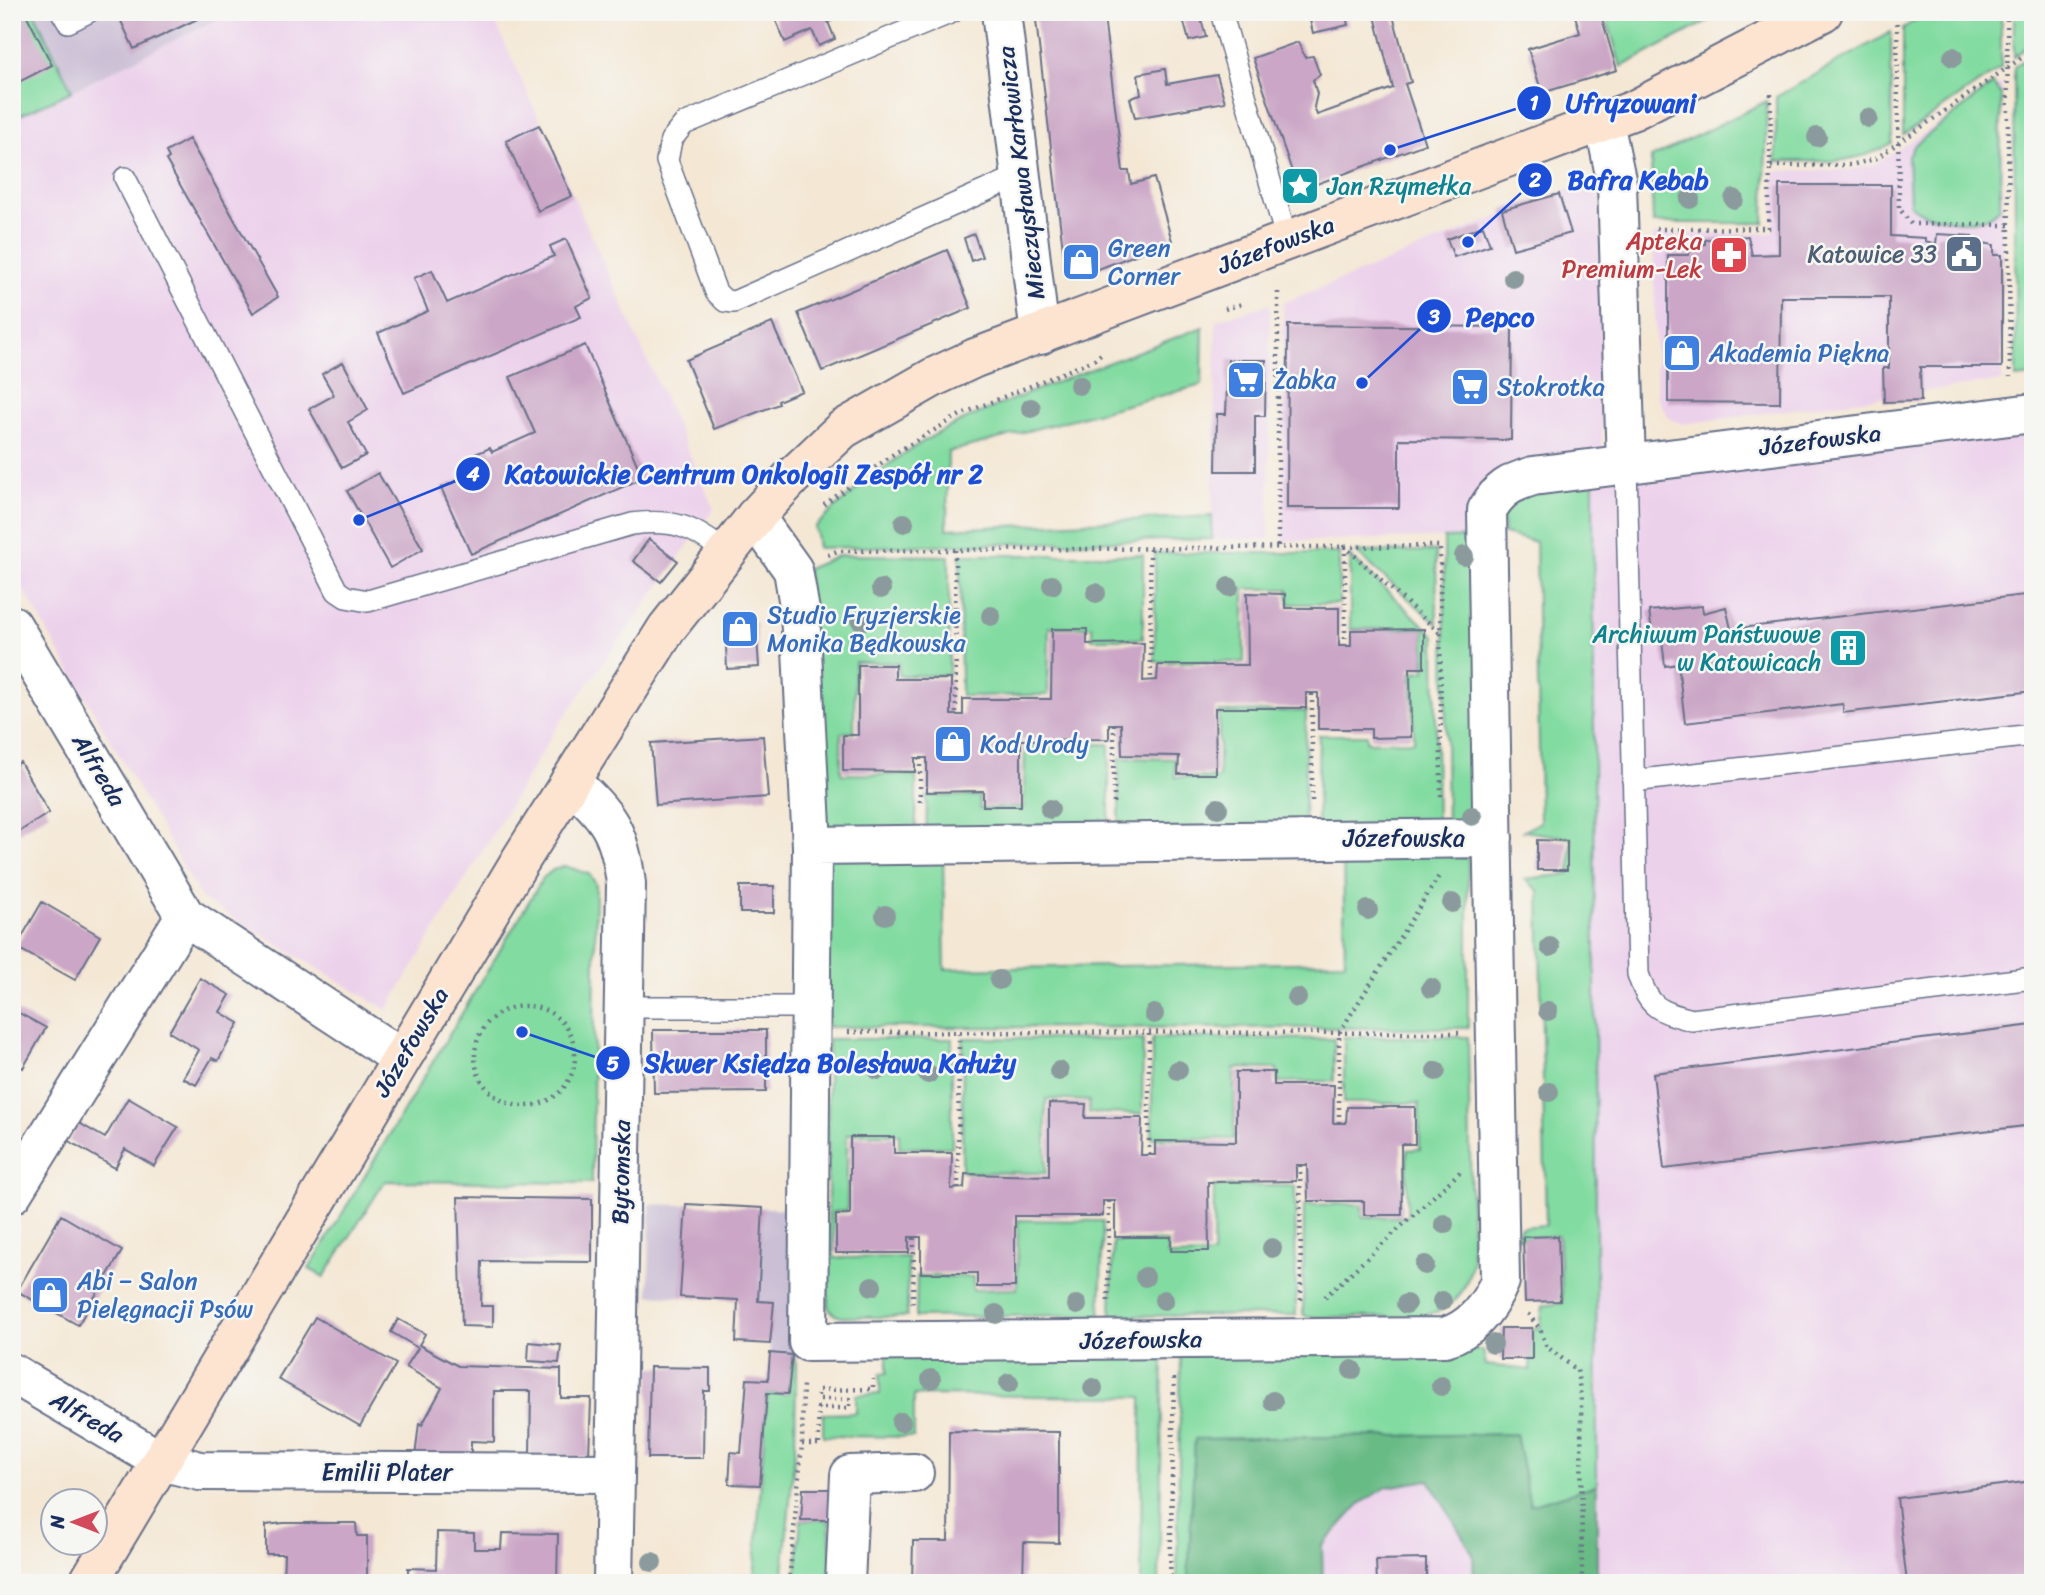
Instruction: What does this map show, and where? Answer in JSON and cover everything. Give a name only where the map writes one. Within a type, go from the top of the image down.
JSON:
[{"type":"street","name":"Mieczysława Karłowicza","points":[[1001,12],[1041,334]]},
{"type":"street","name":"Józefowska","points":[[1823,12],[1729,63],[1604,122],[1287,240],[934,377],[843,429],[791,478],[774,543],[800,611],[812,846],[808,1342],[1445,1337],[1460,1333],[1483,1313],[1500,1281],[1487,510],[1507,484],[1533,476],[2033,413]]},
{"type":"street","points":[[1604,122],[1617,184],[1626,464]]},
{"type":"street","name":"Józefowska","points":[[88,1583],[401,1058],[653,648],[725,552],[774,543]]},
{"type":"street","name":"Alfreda","points":[[12,625],[185,916],[401,1058]]},
{"type":"street","name":"Bytomska","points":[[570,780],[612,825],[622,853],[626,884],[613,1583]]},
{"type":"street","name":"Józefowska","points":[[812,846],[1311,838],[1493,838]]},
{"type":"street","points":[[12,1194],[185,916]]},
{"type":"street","name":"Alfreda","points":[[12,1373],[161,1461]]},
{"type":"street","name":"Emilii Plater","points":[[161,1461],[201,1471],[615,1473]]},
{"type":"street","points":[[845,1583],[850,1475],[914,1473]]},
{"type":"lane","points":[[62,12],[68,22],[88,12]]},
{"type":"lane","points":[[952,12],[684,124],[671,140],[667,160],[716,292],[725,301],[734,302],[1021,175]]},
{"type":"lane","points":[[1221,12],[1287,240]]},
{"type":"lane","points":[[125,178],[337,591],[346,597],[368,601],[632,524],[654,522],[682,525],[725,552]]},
{"type":"lane","points":[[1626,464],[1638,974],[1645,997],[1662,1013],[1692,1020],[2033,978]]},
{"type":"lane","points":[[1633,780],[2033,735]]},
{"type":"lane","points":[[624,1007],[812,1019]]},
{"type":"path","points":[[2007,12],[2010,382]]},
{"type":"path","points":[[1897,23],[1899,208],[1911,224],[2009,225]]},
{"type":"path","points":[[1770,166],[1851,165],[1875,159],[2033,50]]},
{"type":"path","points":[[1647,229],[1769,228],[1771,94]]},
{"type":"path","points":[[1278,292],[1278,548]]},
{"type":"path","points":[[1221,310],[1242,304]]},
{"type":"path","points":[[774,543],[895,453],[962,414],[1094,360],[1110,346]]},
{"type":"path","points":[[774,543],[837,551],[1440,547],[1441,838],[1457,847],[1339,1032],[1339,1123]]},
{"type":"path","points":[[1345,547],[1440,634]]},
{"type":"path","points":[[1345,547],[1345,646]]},
{"type":"path","points":[[1150,549],[1150,681]]},
{"type":"path","points":[[954,550],[956,715]]},
{"type":"path","points":[[1311,838],[1312,693]]},
{"type":"path","points":[[1114,724],[1114,841]]},
{"type":"path","points":[[920,758],[920,845]]},
{"type":"path","points":[[529,1005],[550,1012],[566,1026],[575,1045],[574,1070],[563,1090],[545,1103],[522,1107],[500,1101],[483,1085],[475,1063],[477,1040],[488,1021],[507,1008],[529,1005]]},
{"type":"path","points":[[812,1019],[959,1032],[1472,1033]]},
{"type":"path","points":[[958,1189],[959,1032]]},
{"type":"path","points":[[1149,1032],[1149,1155]]},
{"type":"path","points":[[1300,1165],[1301,1305]]},
{"type":"path","points":[[1321,1300],[1463,1169]]},
{"type":"path","points":[[1108,1340],[1109,1201]]},
{"type":"path","points":[[912,1342],[914,1237]]},
{"type":"path","points":[[1540,1329],[1547,1347],[1577,1370],[1581,1398],[1582,1583]]},
{"type":"path","points":[[1170,1583],[1174,1373]]},
{"type":"path","points":[[789,1583],[802,1444],[803,1374]]},
{"type":"shaded area","points":[[34,12],[231,12],[72,91]]},
{"type":"shaded area","points":[[231,12],[491,12],[714,509],[555,730],[387,1010],[202,899],[12,570],[12,119]]},
{"type":"shaded area","points":[[2002,83],[2002,381],[1683,424],[1670,419],[1657,398],[1653,235],[1773,233],[1774,171],[1850,170],[1875,164]]},
{"type":"shaded area","points":[[1600,176],[1602,459],[1479,537],[1283,541],[1283,303]]},
{"type":"shaded area","points":[[1270,304],[1269,539],[1212,539],[1216,320]]},
{"type":"shaded area","points":[[2033,426],[2033,1583],[1597,1583],[1593,480]]},
{"type":"shaded area","points":[[650,1204],[798,1209],[796,1363],[793,1356],[788,1394],[767,1393],[773,1302],[649,1295]]},
{"type":"shaded area","points":[[1516,1434],[1545,1583],[1188,1583],[1195,1439]]},
{"type":"green space","points":[[12,12],[34,12],[72,91],[12,119]]},
{"type":"green space","points":[[1605,12],[1725,12],[1621,67]]},
{"type":"green space","points":[[1930,12],[2001,12],[2001,68],[1903,135],[1903,28]]},
{"type":"green space","points":[[2014,12],[2033,12],[2033,41],[2014,57]]},
{"type":"green space","points":[[1891,32],[1892,143],[1864,156],[1850,159],[1776,161],[1776,97]]},
{"type":"green space","points":[[2033,53],[2033,376],[2016,378],[2014,67]]},
{"type":"green space","points":[[1993,84],[2001,94],[2000,208],[1986,218],[1968,221],[1925,214],[1910,204],[1908,155],[1915,145]]},
{"type":"green space","points":[[1767,101],[1764,223],[1653,223],[1651,158]]},
{"type":"green space","points":[[1203,327],[1202,385],[948,452],[947,529],[1212,516],[1212,539],[818,548],[815,527],[848,496],[922,442],[962,421],[1021,396]]},
{"type":"green space","points":[[1593,480],[1597,1485],[1530,1505],[1516,1434],[1195,1439],[1188,1583],[1177,1583],[1181,1355],[1483,1350],[1486,1365],[1530,1370],[1532,1328],[1540,1328],[1543,1306],[1563,1303],[1558,1236],[1515,1238],[1521,1227],[1546,1225],[1539,891],[1525,879],[1570,874],[1571,838],[1524,831],[1540,822],[1536,542],[1504,534],[1503,515],[1515,497]]},
{"type":"green space","points":[[1479,537],[1484,832],[1447,832],[1444,538]]},
{"type":"green space","points":[[1436,551],[1437,624],[1356,552]]},
{"type":"green space","points":[[1155,553],[1339,553],[1339,604],[1289,604],[1288,589],[1244,589],[1244,662],[1155,662]]},
{"type":"green space","points":[[840,555],[949,556],[949,675],[899,676],[898,663],[855,662],[854,732],[841,733],[841,774],[916,775],[916,838],[827,841],[807,569]]},
{"type":"green space","points":[[960,555],[1143,555],[1143,639],[1092,639],[1092,627],[1049,627],[1048,695],[961,696]]},
{"type":"green space","points":[[1350,556],[1435,636],[1437,832],[1317,832],[1319,735],[1367,735],[1367,742],[1414,741],[1412,672],[1425,671],[1424,629],[1350,629]]},
{"type":"green space","points":[[1306,711],[1304,831],[1119,836],[1119,758],[1175,759],[1175,777],[1219,778],[1219,712]]},
{"type":"green space","points":[[1109,744],[1109,834],[926,839],[927,796],[979,796],[980,809],[1024,807],[1025,745]]},
{"type":"green space","points":[[1439,844],[1468,859],[1468,1028],[828,1027],[826,853],[943,853],[945,969],[1345,962],[1343,854]]},
{"type":"green space","points":[[565,866],[589,874],[596,884],[592,1183],[385,1181],[324,1277],[309,1269],[543,878],[553,870]]},
{"type":"green space","points":[[1344,1037],[1468,1037],[1472,1261],[1460,1294],[1451,1304],[1439,1311],[1426,1315],[1395,1317],[1307,1317],[1303,1314],[1304,1205],[1362,1204],[1362,1217],[1407,1217],[1407,1150],[1420,1149],[1419,1103],[1344,1103]]},
{"type":"green space","points":[[963,1038],[1143,1040],[1142,1114],[1089,1113],[1089,1101],[1046,1099],[1046,1173],[962,1172]]},
{"type":"green space","points":[[1152,1038],[1334,1039],[1334,1081],[1278,1082],[1277,1069],[1234,1068],[1234,1139],[1152,1138]]},
{"type":"green space","points":[[828,1039],[952,1039],[952,1147],[899,1148],[899,1134],[847,1134],[847,1211],[833,1212],[834,1258],[908,1257],[907,1317],[842,1317],[835,1315],[828,1307]]},
{"type":"green space","points":[[1214,1186],[1295,1186],[1296,1315],[1111,1316],[1113,1241],[1167,1242],[1168,1256],[1213,1255]]},
{"type":"green space","points":[[1018,1220],[1103,1221],[1100,1315],[916,1317],[917,1276],[973,1277],[973,1290],[1017,1289]]},
{"type":"green space","points":[[1163,1354],[1159,1583],[1141,1583],[1142,1397],[914,1395],[914,1437],[823,1436],[823,1414],[856,1413],[856,1395],[880,1394],[880,1374],[887,1373],[887,1355]]},
{"type":"green space","points":[[792,1355],[796,1363],[795,1449],[782,1583],[754,1583],[767,1393],[788,1394]]},
{"type":"green space","points":[[1516,1434],[1530,1505],[1597,1485],[1597,1583],[1474,1583],[1473,1554],[1429,1480],[1387,1487],[1360,1504],[1322,1546],[1323,1583],[1188,1583],[1195,1439]]},
{"type":"green space","points":[[801,1520],[829,1520],[833,1583],[795,1583]]},
{"type":"building","points":[[12,12],[25,12],[52,65],[17,83],[15,79],[12,80]]},
{"type":"building","points":[[135,12],[212,12],[134,49],[120,19]]},
{"type":"building","points":[[772,12],[850,12],[828,22],[835,39],[819,46],[812,30],[785,42]]},
{"type":"building","points":[[1035,12],[1117,12],[1104,17],[1123,171],[1129,171],[1131,184],[1154,178],[1172,241],[1077,277],[1065,266]]},
{"type":"building","points":[[1174,12],[1199,12],[1206,37],[1189,41],[1182,15],[1175,17]]},
{"type":"building","points":[[1308,12],[1345,12],[1348,25],[1313,33]]},
{"type":"building","points":[[1374,12],[1392,12],[1411,82],[1405,84],[1425,144],[1306,188],[1300,186],[1296,183],[1253,58],[1298,42],[1305,57],[1313,56],[1320,75],[1313,80],[1317,94],[1314,107],[1317,115],[1393,88]]},
{"type":"building","points":[[1574,12],[1600,12],[1617,70],[1542,93],[1528,49],[1580,33]]},
{"type":"building","points":[[1165,69],[1167,84],[1217,75],[1225,102],[1135,118],[1130,98],[1141,95],[1138,74]]},
{"type":"building","points":[[539,125],[572,196],[538,211],[506,141]]},
{"type":"building","points":[[189,139],[278,297],[253,313],[166,160],[169,158],[166,152]]},
{"type":"building","points":[[1779,185],[1891,185],[1891,236],[1925,238],[1925,241],[1936,244],[1937,234],[1972,236],[1972,241],[1994,245],[1994,255],[2002,255],[2002,367],[1920,367],[1921,401],[1884,402],[1883,368],[1889,368],[1889,297],[1781,297],[1780,403],[1668,402],[1668,255],[1689,255],[1690,246],[1705,244],[1705,240],[1748,236],[1752,255],[1779,254]]},
{"type":"building","points":[[1559,194],[1571,233],[1513,249],[1502,210]]},
{"type":"building","points":[[1483,226],[1490,245],[1454,257],[1447,239]]},
{"type":"building","points":[[974,234],[982,257],[971,261],[964,238]]},
{"type":"building","points":[[566,239],[592,298],[576,306],[581,317],[404,393],[378,333],[428,311],[414,278],[432,270],[447,303],[554,256],[550,246]]},
{"type":"building","points":[[947,250],[971,308],[822,371],[798,313]]},
{"type":"building","points":[[772,323],[802,391],[778,401],[779,404],[714,429],[686,360]]},
{"type":"building","points":[[1288,325],[1512,327],[1511,440],[1399,439],[1399,508],[1287,508]]},
{"type":"building","points":[[585,345],[643,478],[471,554],[441,488],[480,470],[475,454],[490,448],[492,452],[535,433],[510,377]]},
{"type":"building","points":[[1228,360],[1266,360],[1265,416],[1255,416],[1255,471],[1216,471],[1217,414],[1226,414]]},
{"type":"building","points":[[343,362],[368,410],[348,422],[366,455],[342,468],[309,409],[334,395],[322,374]]},
{"type":"building","points":[[378,473],[423,549],[390,568],[347,491]]},
{"type":"building","points":[[649,539],[678,561],[661,582],[633,561]]},
{"type":"building","points":[[1247,593],[1285,594],[1285,608],[1339,608],[1339,646],[1351,646],[1351,630],[1424,629],[1424,668],[1410,668],[1411,737],[1371,738],[1371,729],[1318,729],[1318,693],[1306,693],[1306,708],[1215,708],[1216,774],[1178,774],[1179,756],[1122,755],[1121,724],[1109,724],[1109,739],[1021,740],[1021,806],[983,806],[983,791],[927,792],[927,758],[915,758],[915,772],[843,771],[843,735],[858,735],[858,665],[895,665],[895,679],[951,679],[951,715],[963,715],[963,699],[1051,699],[1052,629],[1087,629],[1087,644],[1144,643],[1143,681],[1157,680],[1158,665],[1248,665]]},
{"type":"building","name":"Archiwum Państwowe w Katowicach","points":[[2033,594],[2033,691],[1843,713],[1843,704],[1685,723],[1678,664],[1665,666],[1661,631],[1652,632],[1649,611],[1702,606],[1703,613],[1726,607],[1731,629]]},
{"type":"building","points":[[756,622],[759,667],[727,669],[725,624]]},
{"type":"building","points":[[763,736],[768,797],[656,805],[651,743]]},
{"type":"building","points":[[20,762],[49,813],[12,836],[12,767]]},
{"type":"building","points":[[1537,840],[1567,841],[1567,870],[1537,870]]},
{"type":"building","points":[[740,886],[774,886],[774,913],[740,913]]},
{"type":"building","points":[[42,902],[100,936],[75,980],[16,947]]},
{"type":"building","points":[[200,978],[230,995],[220,1012],[239,1023],[218,1061],[212,1058],[196,1085],[183,1078],[199,1050],[169,1032]]},
{"type":"building","points":[[12,1009],[46,1028],[23,1068],[12,1061]]},
{"type":"building","points":[[2033,1025],[2033,1125],[1664,1169],[1653,1073]]},
{"type":"building","points":[[653,1030],[766,1030],[766,1092],[654,1093]]},
{"type":"building","points":[[1236,1072],[1274,1072],[1274,1085],[1334,1085],[1333,1123],[1346,1123],[1347,1107],[1415,1107],[1415,1144],[1401,1144],[1402,1215],[1364,1215],[1364,1201],[1308,1201],[1307,1165],[1296,1165],[1296,1181],[1208,1182],[1209,1251],[1171,1251],[1171,1237],[1115,1237],[1115,1201],[1103,1201],[1103,1216],[1015,1216],[1015,1287],[977,1287],[977,1273],[921,1273],[921,1237],[909,1237],[909,1253],[836,1253],[836,1215],[850,1215],[850,1137],[894,1137],[894,1153],[952,1153],[951,1189],[964,1188],[965,1174],[1049,1176],[1049,1103],[1086,1104],[1085,1118],[1142,1118],[1141,1155],[1155,1155],[1155,1141],[1236,1142]]},
{"type":"building","points":[[128,1098],[178,1127],[154,1166],[125,1149],[115,1168],[69,1141],[79,1123],[105,1138]]},
{"type":"building","points":[[458,1197],[592,1199],[592,1262],[482,1261],[481,1306],[493,1306],[493,1327],[462,1326]]},
{"type":"building","points":[[686,1204],[763,1208],[758,1301],[774,1302],[770,1344],[736,1342],[738,1300],[680,1297]]},
{"type":"building","points":[[61,1215],[122,1251],[78,1325],[17,1291]]},
{"type":"building","points":[[1558,1236],[1560,1301],[1525,1302],[1523,1237]]},
{"type":"building","points":[[315,1317],[396,1364],[360,1426],[278,1379]]},
{"type":"building","points":[[398,1319],[425,1334],[419,1345],[458,1366],[561,1369],[561,1398],[591,1398],[589,1457],[530,1456],[531,1391],[494,1391],[494,1442],[471,1441],[471,1457],[415,1457],[419,1423],[422,1425],[442,1388],[406,1367],[418,1348],[391,1332]]},
{"type":"building","points":[[1501,1328],[1532,1328],[1532,1359],[1500,1359]]},
{"type":"building","points":[[529,1342],[561,1345],[559,1363],[528,1361]]},
{"type":"building","points":[[770,1353],[792,1355],[788,1394],[767,1393],[760,1485],[729,1484],[731,1452],[741,1453],[747,1379],[768,1380]]},
{"type":"building","points":[[650,1367],[710,1368],[710,1391],[704,1391],[703,1458],[648,1458]]},
{"type":"building","points":[[949,1431],[1059,1432],[1059,1543],[1024,1542],[1023,1583],[912,1583],[913,1541],[948,1541]]},
{"type":"building","points":[[2033,1481],[2033,1581],[1907,1583],[1897,1498]]},
{"type":"building","points":[[803,1489],[831,1489],[830,1520],[801,1520]]},
{"type":"building","points":[[356,1523],[357,1536],[367,1536],[367,1583],[283,1583],[284,1554],[266,1554],[266,1525]]},
{"type":"building","points":[[437,1532],[474,1533],[474,1549],[501,1549],[502,1533],[558,1534],[557,1583],[408,1582],[408,1568],[436,1569]]},
{"type":"building","points":[[1426,1559],[1426,1583],[1377,1583],[1376,1560]]},
{"type":"place","name":"Ufryzowani","points":[[1390,150]]},
{"type":"place","name":"Jan Rzymełka","points":[[1300,186]]},
{"type":"place","name":"Bafra Kebab","points":[[1468,242]]},
{"type":"place","name":"Katowice 33","points":[[1964,254]]},
{"type":"place","name":"Apteka Premium-Lek","points":[[1729,255]]},
{"type":"place","name":"Green Corner","points":[[1081,262]]},
{"type":"place","name":"Akademia Piękna","points":[[1682,353]]},
{"type":"place","name":"Żabka","points":[[1246,380]]},
{"type":"place","name":"Pepco","points":[[1362,383]]},
{"type":"place","name":"Stokrotka","points":[[1470,387]]},
{"type":"place","name":"Katowickie Centrum Onkologii Zespół nr 2","points":[[359,520]]},
{"type":"place","name":"Studio Fryzjerskie Monika Będkowska","points":[[740,629]]},
{"type":"place","name":"Archiwum Państwowe w Katowicach","points":[[1848,648]]},
{"type":"place","name":"Kod Urody","points":[[953,744]]},
{"type":"place","name":"Skwer Księdza Bolesława Kałuży","points":[[522,1032]]},
{"type":"place","name":"Abi – Salon Pielęgnacji Psów","points":[[50,1295]]}]
